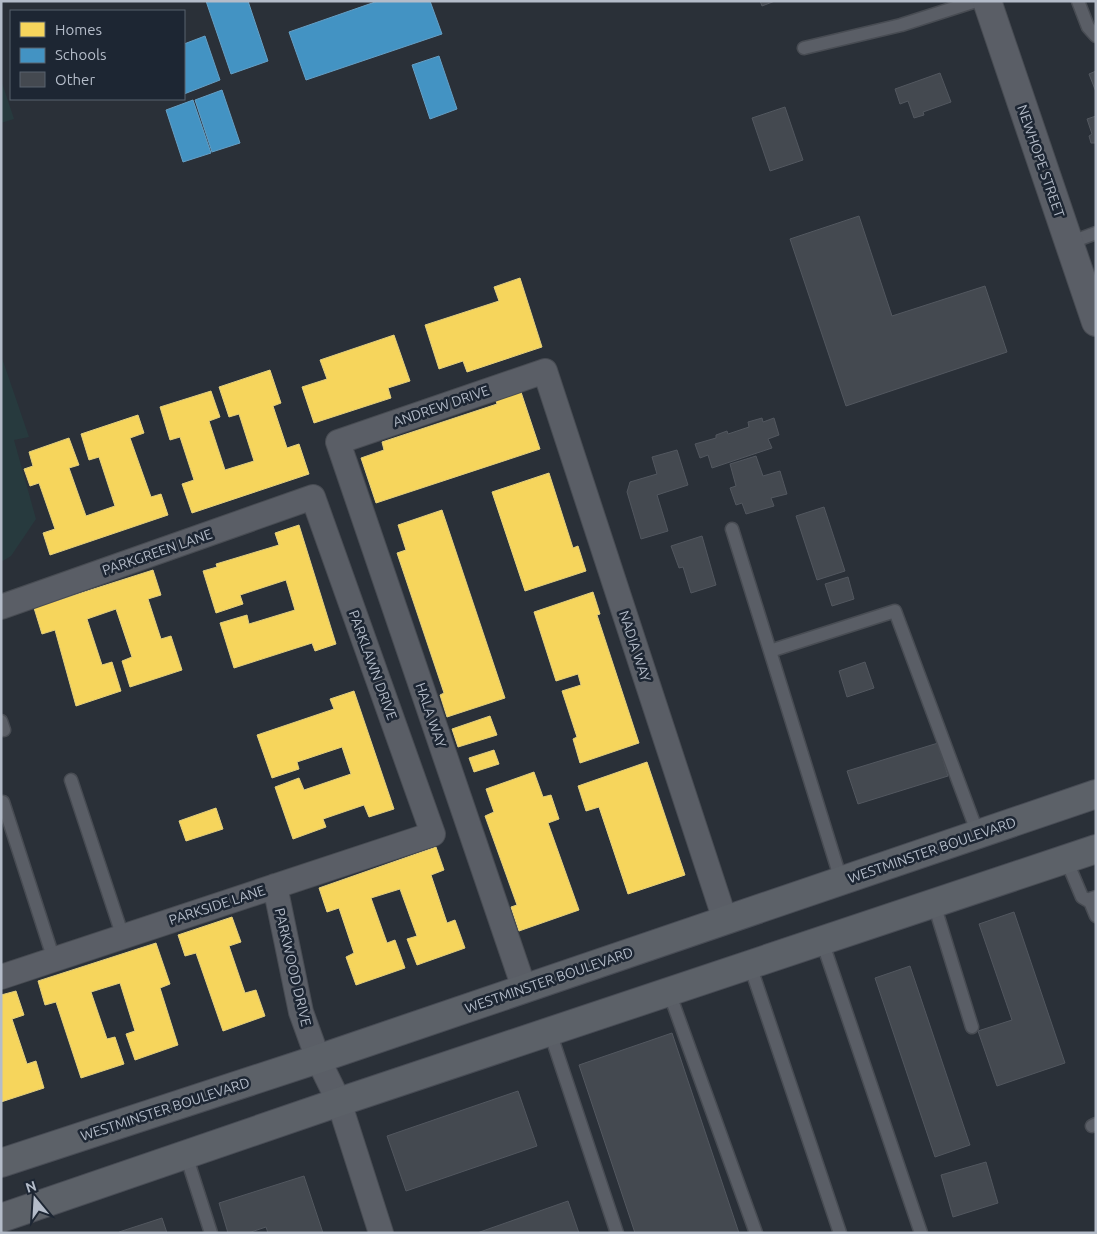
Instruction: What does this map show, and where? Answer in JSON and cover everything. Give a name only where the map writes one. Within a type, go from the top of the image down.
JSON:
[{"type":"main road","name":"WESTMINSTER BOULEVARD","points":[[1,1163],[318,1059],[1096,794]]},
{"type":"main road","points":[[1,1218],[339,1102],[1096,850]]},
{"type":"street","name":"NEWHOPE STREET","points":[[987,1],[1096,322]]},
{"type":"street","name":"ANDREW DRIVE","points":[[338,442],[545,371]]},
{"type":"street","name":"NADIA WAY","points":[[545,371],[725,920]]},
{"type":"street","name":"HALA WAY","points":[[338,442],[524,988]]},
{"type":"street","name":"PARKGREEN LANE","points":[[1,607],[313,497]]},
{"type":"street","name":"PARKLAWN DRIVE","points":[[313,497],[433,834]]},
{"type":"street","name":"PARKSIDE LANE","points":[[1,977],[433,834]]},
{"type":"street","name":"PARKWOOD DRIVE","points":[[275,886],[301,1012],[318,1059],[339,1102],[381,1233]]},
{"type":"lane","points":[[804,48],[901,25],[976,1]]},
{"type":"lane","points":[[1078,1],[1088,27],[1096,36]]},
{"type":"lane","points":[[1069,243],[1096,232]]},
{"type":"lane","points":[[732,529],[842,880]]},
{"type":"lane","points":[[770,651],[896,612],[978,834]]},
{"type":"lane","points":[[71,780],[123,937]]},
{"type":"lane","points":[[2,802],[54,960]]},
{"type":"lane","points":[[1066,859],[1082,897],[1093,898],[1096,916]]},
{"type":"lane","points":[[934,904],[972,1027]]},
{"type":"lane","points":[[822,941],[921,1233]]},
{"type":"lane","points":[[750,965],[840,1233]]},
{"type":"lane","points":[[669,992],[756,1233]]},
{"type":"lane","points":[[550,1032],[617,1233]]},
{"type":"lane","points":[[186,1155],[211,1233]]},
{"type":"green space","points":[[1,80],[14,119],[1,123]]},
{"type":"green space","points":[[1,355],[29,437],[14,440],[36,519],[11,556],[1,562]]},
{"type":"building: Homes","points":[[520,278],[542,347],[467,372],[463,361],[439,369],[425,325],[499,301],[494,287]]},
{"type":"building: Homes","points":[[394,335],[410,381],[388,388],[391,398],[314,423],[302,387],[327,379],[320,360]]},
{"type":"building: Homes","points":[[270,370],[281,403],[273,406],[287,448],[299,444],[309,474],[192,513],[182,484],[194,480],[180,437],[170,440],[160,407],[211,391],[220,417],[209,421],[225,470],[254,461],[239,414],[229,417],[219,387]]},
{"type":"building: Homes","points":[[520,389],[540,449],[376,503],[361,458],[384,450],[382,442],[497,404],[495,398]]},
{"type":"building: Homes","points":[[138,415],[144,433],[130,438],[151,497],[161,494],[168,515],[50,555],[43,533],[55,529],[39,483],[30,486],[24,469],[33,466],[29,452],[69,438],[79,465],[69,468],[86,516],[115,506],[99,457],[89,460],[81,434]]},
{"type":"building: Homes","points":[[549,473],[573,548],[578,546],[586,571],[525,591],[492,492]]},
{"type":"building: Homes","points":[[442,510],[505,698],[447,717],[440,695],[444,693],[397,553],[406,550],[398,525]]},
{"type":"building: Homes","points":[[299,525],[336,644],[315,651],[312,643],[234,668],[220,623],[247,615],[249,624],[295,610],[286,580],[240,595],[243,604],[216,613],[203,571],[217,567],[216,564],[279,545],[275,533]]},
{"type":"building: Homes","points":[[153,570],[161,595],[148,599],[161,639],[171,636],[182,670],[130,687],[122,661],[132,657],[116,609],[87,619],[102,665],[112,662],[121,691],[76,706],[55,630],[42,634],[34,608]]},
{"type":"building: Homes","points":[[593,592],[600,614],[597,615],[639,743],[580,763],[573,739],[577,737],[562,691],[581,685],[578,674],[556,681],[534,612]]},
{"type":"building: Homes","points":[[354,691],[394,809],[369,817],[364,805],[323,819],[326,827],[293,839],[275,787],[299,778],[304,790],[351,774],[342,747],[297,762],[299,769],[272,778],[257,735],[334,709],[330,699]]},
{"type":"building: Homes","points":[[490,716],[497,735],[458,747],[452,729]]},
{"type":"building: Homes","points":[[494,750],[499,764],[474,772],[469,758]]},
{"type":"building: Homes","points":[[647,762],[685,875],[628,894],[599,807],[586,811],[578,786]]},
{"type":"building: Homes","points":[[534,772],[543,797],[551,795],[559,819],[548,823],[579,910],[519,931],[511,907],[517,905],[485,816],[494,812],[486,789]]},
{"type":"building: Homes","points":[[216,808],[223,829],[186,841],[179,821]]},
{"type":"building: Homes","points":[[436,847],[444,870],[431,875],[447,923],[455,920],[465,948],[417,965],[407,939],[417,936],[400,889],[371,898],[387,943],[395,940],[405,968],[356,985],[346,957],[354,953],[339,908],[327,912],[319,888]]},
{"type":"building: Homes","points":[[232,917],[241,942],[229,946],[245,993],[256,990],[265,1016],[223,1031],[196,953],[185,956],[178,935]]},
{"type":"building: Homes","points":[[156,943],[170,984],[160,988],[178,1045],[135,1060],[126,1034],[135,1031],[120,983],[91,992],[107,1039],[115,1037],[124,1064],[81,1078],[56,1002],[45,1005],[38,981]]},
{"type":"building: Homes","points":[[16,991],[24,1015],[12,1019],[27,1064],[36,1061],[44,1088],[1,1102],[1,995]]},
{"type":"building: Schools","points":[[206,1],[248,1],[268,61],[231,74]]},
{"type":"building: Schools","points":[[378,1],[430,1],[442,34],[306,80],[289,32]]},
{"type":"building: Schools","points":[[205,36],[220,80],[185,94],[185,44]]},
{"type":"building: Schools","points":[[439,56],[457,109],[430,119],[412,65]]},
{"type":"building: Schools","points":[[222,90],[240,143],[212,152],[195,100]]},
{"type":"building: Schools","points":[[193,100],[211,153],[183,162],[166,110]]},
{"type":"building: Other","points":[[760,1],[775,1],[762,6]]},
{"type":"building: Other","points":[[1096,71],[1096,92],[1089,74]]},
{"type":"building: Other","points":[[940,73],[951,102],[923,112],[924,115],[914,118],[908,101],[900,104],[895,89]]},
{"type":"building: Other","points":[[785,107],[803,160],[770,171],[752,118]]},
{"type":"building: Other","points":[[1096,116],[1096,143],[1091,143],[1089,136],[1092,134],[1087,119]]},
{"type":"building: Other","points":[[859,216],[892,316],[985,286],[1007,352],[846,406],[790,239]]},
{"type":"building: Other","points":[[762,418],[763,422],[774,418],[779,435],[768,439],[772,448],[712,468],[708,455],[700,458],[695,444],[716,438],[716,435],[727,431],[728,434],[749,427],[748,422]]},
{"type":"building: Other","points":[[677,450],[688,485],[657,495],[668,531],[641,539],[627,492],[630,482],[657,474],[652,457]]},
{"type":"building: Other","points":[[756,456],[763,476],[780,471],[787,494],[771,498],[774,506],[746,514],[742,503],[736,505],[730,488],[736,486],[730,464]]},
{"type":"building: Other","points":[[824,507],[845,571],[817,580],[796,516]]},
{"type":"building: Other","points":[[702,536],[716,585],[691,593],[683,567],[679,568],[671,546]]},
{"type":"building: Other","points":[[848,577],[854,599],[832,606],[825,584]]},
{"type":"building: Other","points":[[865,662],[874,688],[847,697],[839,671]]},
{"type":"building: Other","points":[[938,743],[948,776],[858,804],[847,771]]},
{"type":"building: Other","points":[[1014,912],[1065,1063],[997,1086],[978,1031],[1012,1020],[979,924]]},
{"type":"building: Other","points":[[910,966],[970,1145],[935,1157],[875,978]]},
{"type":"building: Other","points":[[672,1033],[739,1233],[635,1233],[579,1065]]},
{"type":"building: Other","points":[[518,1091],[537,1146],[406,1191],[387,1136]]},
{"type":"building: Other","points":[[986,1162],[998,1203],[953,1217],[941,1175]]},
{"type":"building: Other","points":[[304,1176],[323,1233],[268,1233],[266,1227],[248,1233],[228,1233],[219,1203]]},
{"type":"building: Other","points":[[568,1201],[579,1233],[477,1233]]},
{"type":"building: Other","points":[[162,1218],[167,1233],[119,1233],[119,1232]]}]
